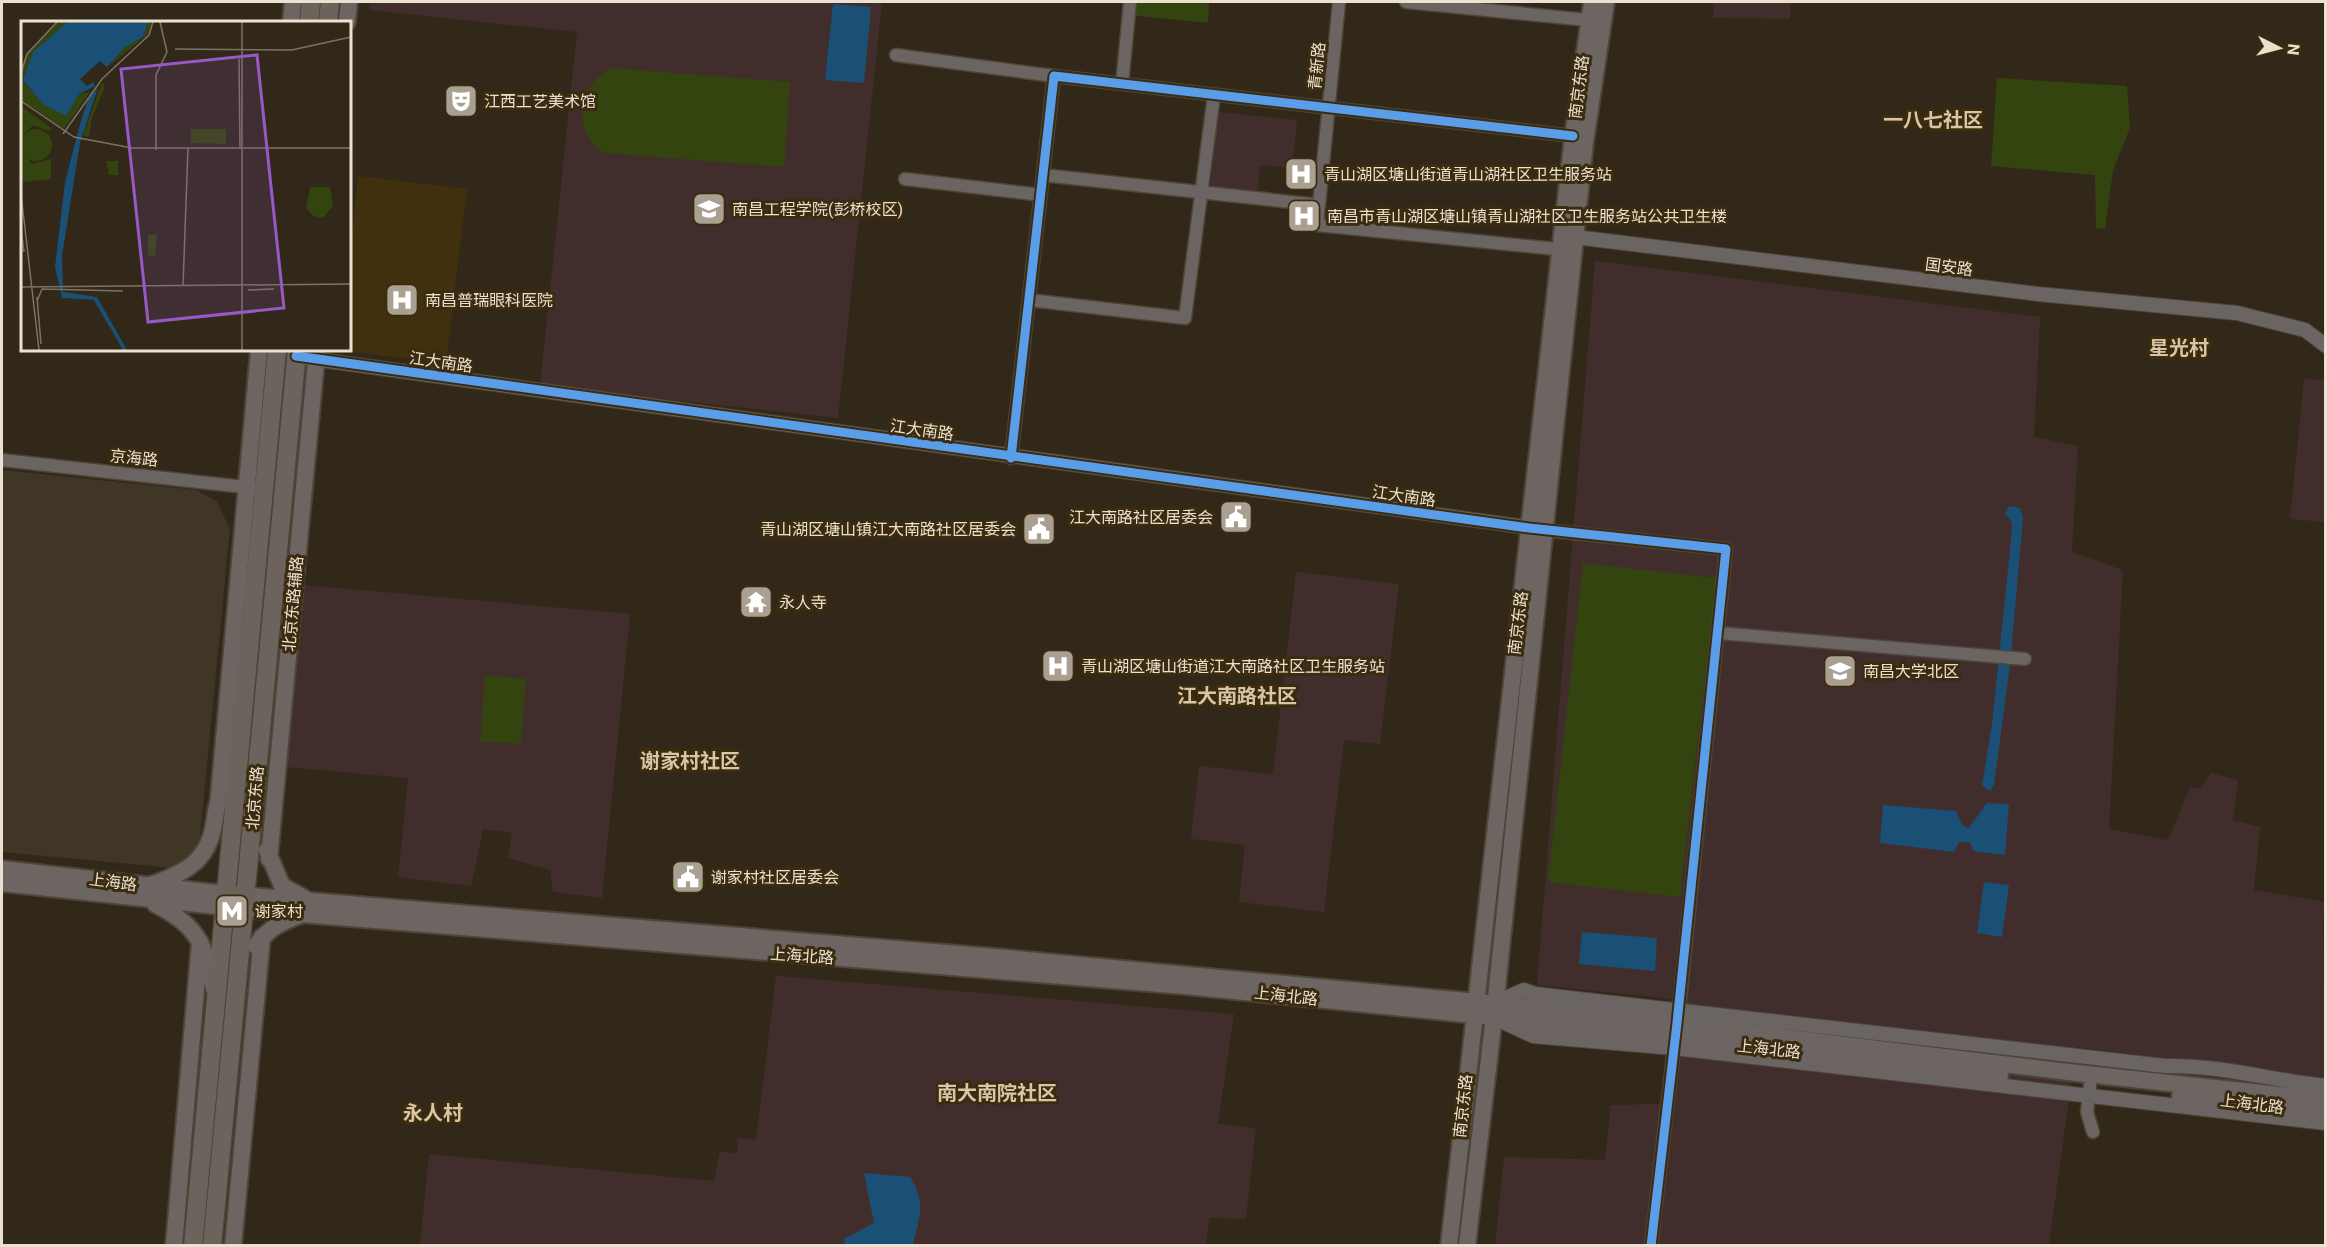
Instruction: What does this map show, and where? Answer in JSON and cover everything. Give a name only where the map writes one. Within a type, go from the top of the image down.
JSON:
[{"type":"main road","points":[[291,21],[293,2]]},
{"type":"main road","points":[[309,21],[311,2]]},
{"type":"main road","points":[[328,21],[330,2]]},
{"type":"main road","points":[[347,21],[349,2]]},
{"type":"main road","name":"南京东路","points":[[1568,243],[1573,136],[1592,2]]},
{"type":"main road","name":"南京东路","points":[[1467,1245],[1494,1010],[1537,529],[1568,243],[1606,2]]},
{"type":"main road","points":[[216,996],[210,964],[200,942],[177,915],[144,892],[179,875],[197,863],[212,840],[254,488],[259,351]]},
{"type":"main road","name":"北京东路","points":[[192,1245],[239,758],[254,488],[277,351]]},
{"type":"main road","name":"北京东路","points":[[212,1245],[297,353]]},
{"type":"main road","name":"北京东路辅路","points":[[269,860],[316,354]]},
{"type":"main road","name":"南京东路","points":[[1449,1245],[1474,1008],[1537,529]]},
{"type":"main road","points":[[219,796],[239,758]]},
{"type":"main road","points":[[255,796],[269,860],[282,886],[293,894],[319,903]]},
{"type":"main road","name":"上海路","points":[[2,869],[144,892]]},
{"type":"main road","name":"上海路","points":[[2,883],[144,892],[244,903]]},
{"type":"main road","name":"上海北路","points":[[244,903],[304,914],[1474,1008]]},
{"type":"main road","name":"上海北路","points":[[244,903],[319,903],[995,957],[2325,1100]]},
{"type":"main road","points":[[236,987],[262,937],[283,921],[304,914]]},
{"type":"main road","points":[[233,1245],[262,937]]},
{"type":"main road","points":[[174,1245],[200,942]]},
{"type":"main road","name":"上海北路","points":[[1676,1030],[2090,1091],[2325,1113]]},
{"type":"street","points":[[1122,84],[1130,2]]},
{"type":"street","name":"青新路","points":[[1318,205],[1339,2]]},
{"type":"street","points":[[1406,2],[1588,20]]},
{"type":"street","points":[[897,55],[1054,76],[1573,136]]},
{"type":"street","points":[[1011,458],[1054,76]]},
{"type":"street","points":[[1029,300],[1185,318],[1214,95]]},
{"type":"street","points":[[1043,175],[1318,205],[1317,225],[1568,243]]},
{"type":"street","points":[[906,179],[1041,195]]},
{"type":"street","name":"国安路","points":[[1568,243],[2038,294],[2237,313],[2305,330],[2325,346]]},
{"type":"street","name":"江大南路","points":[[297,353],[1011,458],[1537,529]]},
{"type":"street","name":"京海路","points":[[2,460],[254,488]]},
{"type":"street","points":[[1537,529],[1726,549],[1719,633],[1651,1245]]},
{"type":"street","points":[[1719,633],[2020,659]]},
{"type":"street","points":[[1494,1010],[1524,990],[1676,1030],[2165,1066],[2203,1065],[2267,1079],[2325,1086]]},
{"type":"street","points":[[2093,1132],[2087,1112],[2090,1091],[2325,1124]]},
{"type":"shaded area","name":"南昌工程学院(彭桥校区)","points":[[370,2],[882,2],[838,418],[540,386],[577,32],[369,10]]},
{"type":"shaded area","points":[[1714,2],[1790,2],[1790,19],[1713,18]]},
{"type":"shaded area","points":[[1218,112],[1297,120],[1292,168],[1260,165],[1257,197],[1210,192]]},
{"type":"shaded area","name":"南昌普瑞眼科医院","points":[[358,176],[467,189],[446,363],[346,351],[351,351],[351,242]]},
{"type":"shaded area","name":"南昌大学北区","points":[[1595,261],[2040,317],[2034,437],[2078,446],[2072,552],[2123,570],[2109,829],[2168,840],[2190,787],[2200,789],[2211,773],[2238,780],[2233,820],[2260,827],[2254,890],[2325,902],[2323,925],[2325,1078],[2076,1047],[2049,1245],[1495,1246],[1504,1157],[1605,1160],[1611,1105],[1661,1104],[1671,999],[1537,985]]},
{"type":"shaded area","points":[[2304,379],[2325,380],[2325,522],[2290,519]]},
{"type":"shaded area","points":[[2,470],[196,490],[217,502],[230,529],[199,846],[187,863],[174,868],[2,852]]},
{"type":"shaded area","points":[[1296,572],[1399,584],[1380,744],[1344,740],[1324,912],[1239,902],[1245,845],[1191,839],[1199,766],[1273,774]]},
{"type":"shaded area","points":[[303,585],[630,614],[602,898],[553,892],[550,870],[508,858],[512,833],[483,829],[471,886],[398,877],[408,778],[286,767]]},
{"type":"shaded area","points":[[776,976],[1234,1014],[1218,1124],[1256,1128],[1246,1219],[1209,1218],[1206,1245],[420,1246],[429,1154],[714,1181],[720,1151],[737,1154],[738,1138],[756,1140]]},
{"type":"green space","points":[[1130,2],[1209,2],[1208,23],[1129,15]]},
{"type":"green space","points":[[611,68],[790,82],[784,167],[605,153],[594,145],[587,134],[582,110],[591,86]]},
{"type":"green space","points":[[1997,78],[2127,86],[2130,128],[2113,170],[2105,229],[2096,228],[2095,175],[1991,166]]},
{"type":"green space","points":[[1583,563],[1716,578],[1680,897],[1548,882]]},
{"type":"green space","points":[[485,675],[526,679],[521,744],[480,741]]},
{"type":"water","points":[[833,4],[871,7],[864,83],[825,80]]},
{"type":"water","points":[[2009,506],[2020,508],[2023,518],[2010,665],[1994,785],[1990,791],[1982,786],[1992,724],[2011,540],[2012,523],[2005,513]]},
{"type":"water","points":[[1987,803],[2009,804],[2005,855],[1973,851],[1970,842],[1959,842],[1954,852],[1880,843],[1883,805],[1956,811],[1963,826],[1969,828]]},
{"type":"water","points":[[1984,882],[2009,885],[2002,937],[1977,933]]},
{"type":"water","points":[[1582,932],[1657,938],[1655,971],[1579,964]]},
{"type":"water","points":[[864,1173],[910,1177],[920,1203],[913,1245],[845,1245],[844,1239],[874,1223]]},
{"type":"cycle path","points":[[1011,458],[1054,76],[1573,136]]},
{"type":"cycle path","points":[[296,356],[1529,528],[1726,549],[1677,1023],[1651,1246]]},
{"type":"place","name":"江西工艺美术馆","points":[[461,101]]},
{"type":"place","name":"青山湖区塘山街道青山湖社区卫生服务站","points":[[1301,174]]},
{"type":"place","name":"南昌工程学院(彭桥校区)","points":[[709,209]]},
{"type":"place","name":"南昌市青山湖区塘山镇青山湖社区卫生服务站公共卫生楼","points":[[1304,216]]},
{"type":"place","name":"南昌普瑞眼科医院","points":[[402,300]]},
{"type":"place","name":"江大南路社区居委会","points":[[1236,517]]},
{"type":"place","name":"青山湖区塘山镇江大南路社区居委会","points":[[1039,529]]},
{"type":"place","name":"永人寺","points":[[756,602]]},
{"type":"place","name":"青山湖区塘山街道江大南路社区卫生服务站","points":[[1058,666]]},
{"type":"place","name":"南昌大学北区","points":[[1840,671]]},
{"type":"place","name":"谢家村社区居委会","points":[[688,877]]},
{"type":"place","name":"谢家村","points":[[232,911]]},
{"type":"district","name":"一八七社区","points":[[1933,120]]},
{"type":"district","name":"星光村","points":[[2179,348]]},
{"type":"district","name":"江大南路社区","points":[[1237,696]]},
{"type":"district","name":"谢家村社区","points":[[690,761]]},
{"type":"district","name":"南大南院社区","points":[[997,1093]]},
{"type":"district","name":"永人村","points":[[433,1113]]}]
